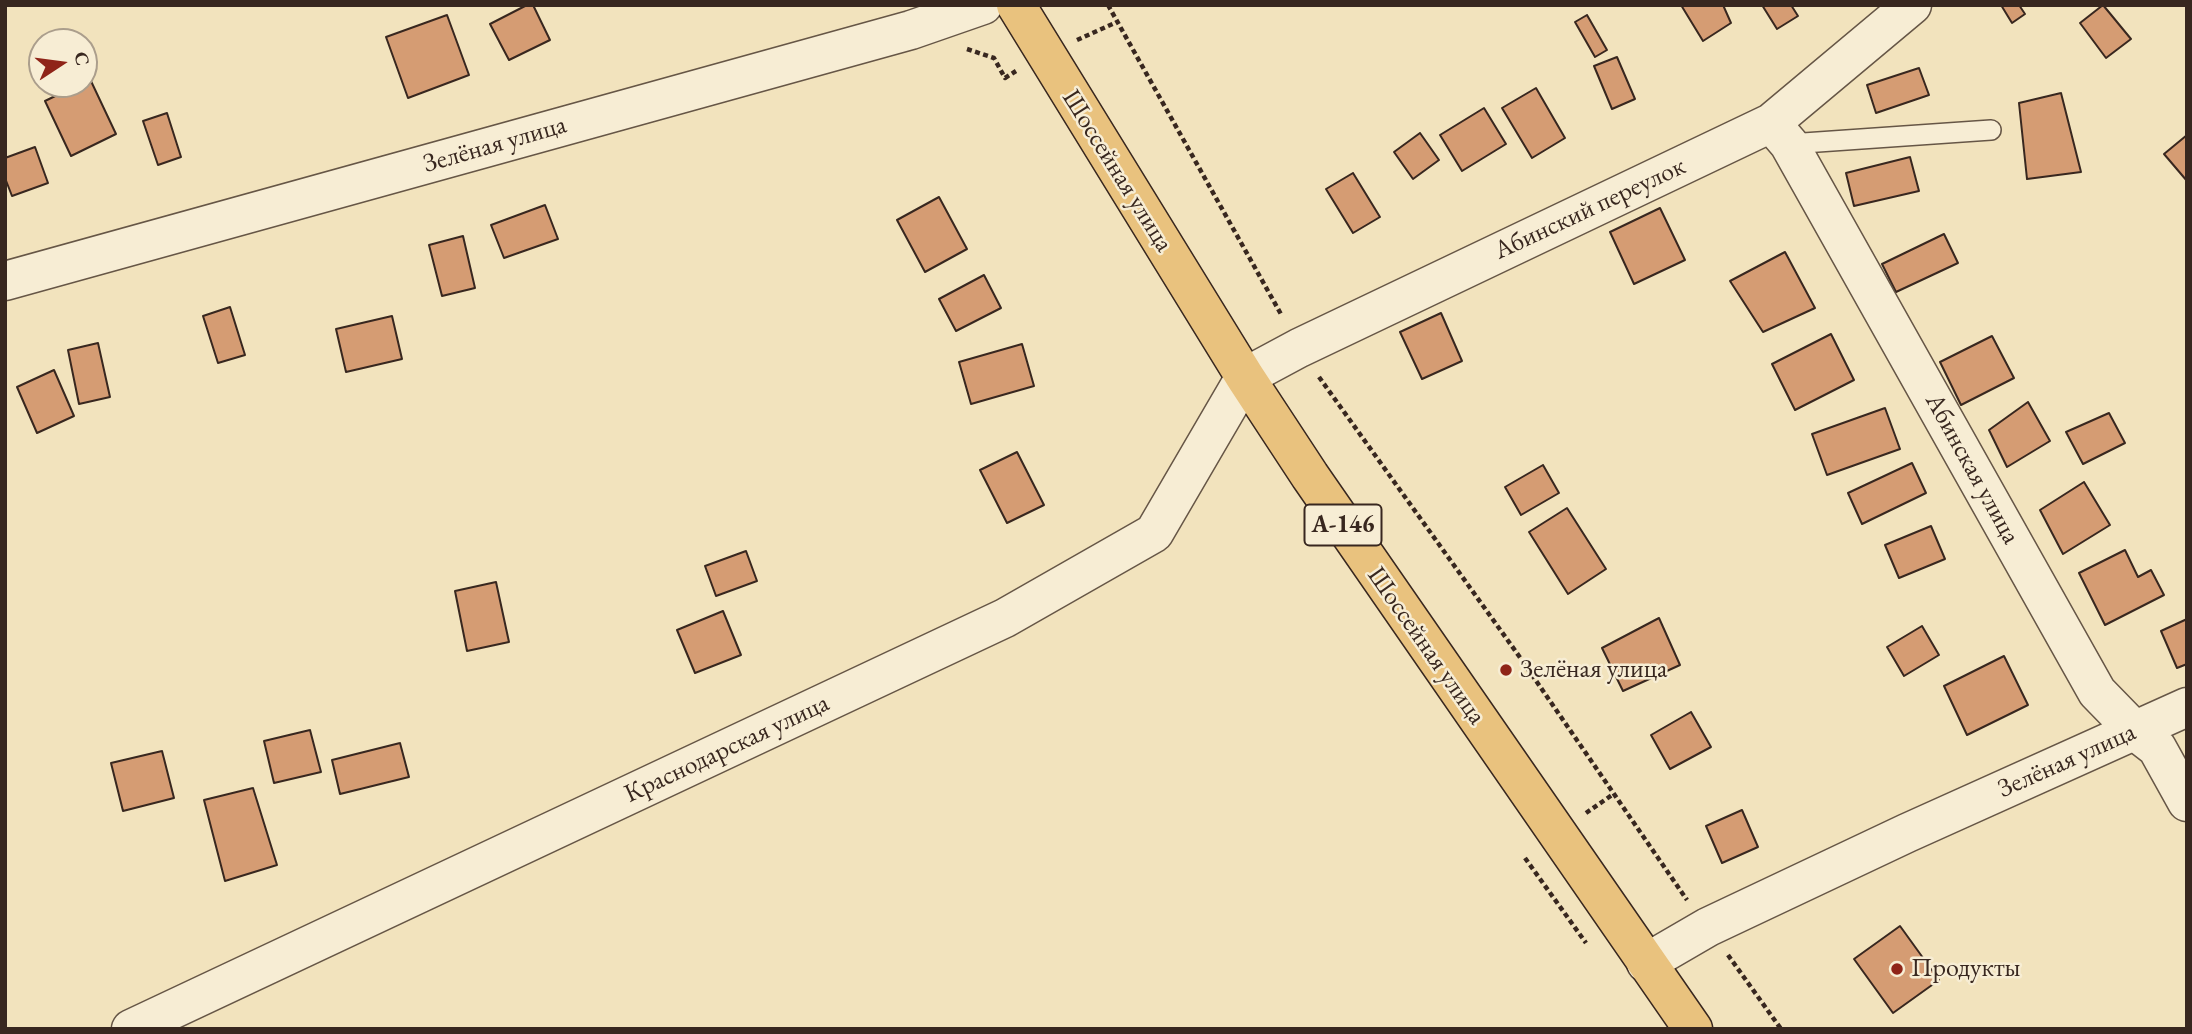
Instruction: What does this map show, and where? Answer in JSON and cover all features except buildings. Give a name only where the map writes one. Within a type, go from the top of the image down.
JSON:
[{"type":"highway","name":"Шоссейная улица","points":[[1016,5],[1245,377],[1693,1029]]},
{"type":"street","name":"Зелёная улица","points":[[5,281],[903,17],[982,5]]},
{"type":"street","name":"Абинский переулок","points":[[1245,377],[1299,348],[1780,134],[1912,5]]},
{"type":"street","name":"Абинская улица","points":[[1780,134],[2098,692],[2135,731],[2157,748],[2187,802]]},
{"type":"street","name":"Краснодарская улица","points":[[131,1029],[1005,618],[1154,533],[1245,377]]},
{"type":"street","name":"Зелёная улица","points":[[1646,963],[1698,908],[1907,833],[2187,707]]},
{"type":"lane","points":[[1780,134],[1991,130]]},
{"type":"path","points":[[1108,5],[1299,348],[1520,656],[1612,794],[1698,908],[1781,1029]]},
{"type":"path","points":[[1586,813],[1612,794]]},
{"type":"place","name":"Зелёная улица","points":[[1506,670]]},
{"type":"place","name":"Продукты","points":[[1897,969]]}]
